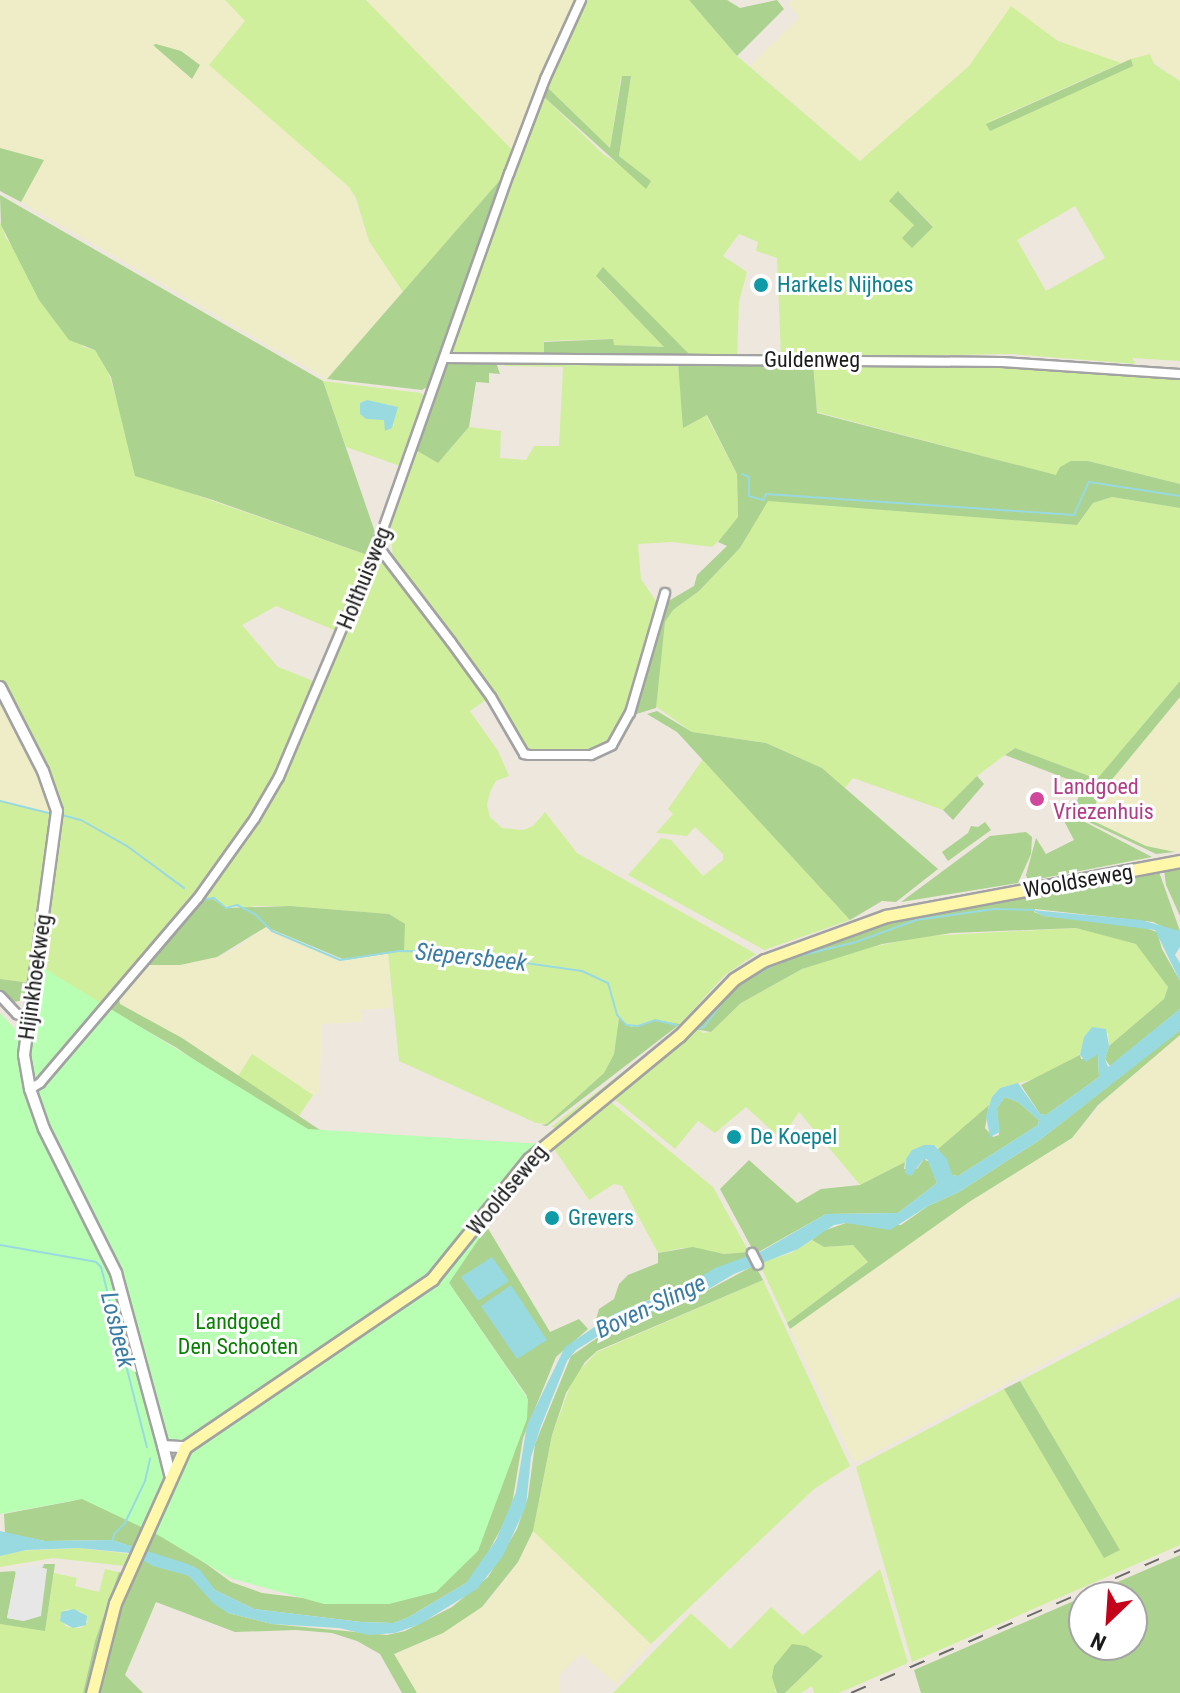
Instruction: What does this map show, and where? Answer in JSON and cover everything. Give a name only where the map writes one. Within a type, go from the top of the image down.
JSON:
[{"type":"main road","name":"Wooldseweg","points":[[92,1693],[111,1614],[185,1447],[432,1279],[529,1159],[679,1036],[722,990],[752,966],[905,911],[1180,861]]},
{"type":"street","name":"Holthuisweg","points":[[30,1089],[40,1083],[198,898],[255,818],[291,751],[376,549],[545,79],[581,0]]},
{"type":"street","name":"Guldenweg","points":[[444,358],[1014,362],[1180,374]]},
{"type":"street","points":[[376,549],[383,553],[451,642],[491,697],[524,754],[529,755],[591,755],[612,745],[630,713],[665,593]]},
{"type":"street","name":"Hijinkhoekweg","points":[[0,687],[43,771],[57,811],[23,1059],[44,1129],[116,1273],[170,1475]]},
{"type":"street","points":[[0,996],[17,1014],[29,1018]]},
{"type":"street","points":[[752,1253],[758,1265]]},
{"type":"street","points":[[163,1446],[185,1447]]},
{"type":"shaded area","points":[[0,0],[225,0],[246,21],[210,65],[349,187],[369,241],[403,292],[327,379],[21,202],[43,160],[0,148]]},
{"type":"shaded area","points":[[366,0],[578,0],[515,153],[510,152]]},
{"type":"shaded area","points":[[793,0],[1180,0],[1180,81],[1151,59],[1121,63],[1078,50],[1040,30],[1011,7],[969,66],[860,161],[750,66],[800,17],[788,4]]},
{"type":"shaded area","points":[[1180,697],[1180,852],[1175,852],[1146,846],[1089,819],[1100,794]]},
{"type":"shaded area","points":[[0,700],[32,763],[52,814],[0,801]]},
{"type":"shaded area","points":[[267,926],[341,960],[388,953],[392,1008],[361,1010],[362,1022],[322,1024],[319,1094],[313,1095],[252,1055],[238,1076],[118,1000],[147,965],[180,965],[217,957],[233,950]]},
{"type":"shaded area","points":[[1180,1035],[1180,1292],[857,1462],[853,1459],[790,1329],[969,1202],[1072,1138],[1110,1094]]},
{"type":"shaded area","points":[[533,1531],[651,1644],[616,1684],[581,1654],[560,1674],[559,1693],[417,1693],[394,1654],[443,1633],[488,1602],[518,1562]]},
{"type":"shaded area","points":[[44,1564],[42,1568],[47,1569],[41,1616],[24,1621],[7,1618],[16,1573],[13,1569]]},
{"type":"green space","points":[[225,0],[366,0],[515,153],[505,180],[501,179],[403,292],[369,241],[356,198],[349,187],[209,65],[245,21]]},
{"type":"green space","points":[[585,0],[689,0],[737,56],[860,161],[969,66],[1011,6],[1058,41],[1121,63],[986,123],[1133,65],[1131,59],[1150,54],[1154,64],[1180,81],[1180,361],[1132,358],[1136,364],[1011,354],[781,358],[777,258],[756,251],[758,242],[739,234],[723,256],[747,272],[739,302],[737,357],[693,358],[596,277],[665,347],[613,345],[613,339],[544,341],[544,356],[452,355],[450,349],[544,97],[604,155],[651,182],[619,156],[631,76],[621,77],[610,148],[548,88]],"holes":[[[898,191],[933,226],[902,238],[914,225]],[[1075,206],[1105,258],[1046,291],[1017,240]]]},
{"type":"green space","points":[[689,0],[727,0],[740,8],[777,0],[784,9],[737,56]]},
{"type":"green space","points":[[153,45],[181,51],[200,65],[192,79]]},
{"type":"green space","points":[[1131,59],[1133,66],[990,131],[986,124]]},
{"type":"green space","points":[[622,76],[631,76],[619,156],[651,181],[646,189],[544,97],[548,88],[610,148]]},
{"type":"green space","points":[[0,148],[44,160],[21,202],[0,191]]},
{"type":"green space","points":[[501,179],[505,180],[432,384],[422,390],[327,379]]},
{"type":"green space","points":[[898,191],[933,227],[912,248],[902,238],[914,225],[889,201]]},
{"type":"green space","points":[[0,195],[323,381],[377,538],[370,556],[213,500],[135,476],[111,377],[95,350],[69,340],[39,300],[1,225]]},
{"type":"green space","points":[[0,222],[6,238],[83,347],[95,350],[106,365],[126,429],[176,488],[370,556],[339,632],[276,606],[242,625],[278,667],[318,683],[282,766],[254,815],[197,895],[101,1008],[38,976],[60,826],[0,682]]},
{"type":"green space","points":[[603,267],[693,358],[544,356],[544,342],[613,339],[614,345],[664,347],[596,276]]},
{"type":"green space","points":[[495,360],[500,374],[489,373],[489,383],[476,382],[469,427],[438,463],[414,449],[448,363]]},
{"type":"green space","points":[[509,360],[678,362],[684,427],[706,415],[737,474],[738,518],[735,525],[712,547],[672,542],[638,544],[641,579],[658,604],[632,703],[613,741],[594,752],[526,751],[393,560],[390,519],[414,449],[438,463],[469,427],[501,431],[500,458],[526,460],[534,446],[559,446],[563,367],[504,366]]},
{"type":"green space","points":[[678,362],[813,363],[817,413],[1056,475],[1060,467],[1071,461],[1088,461],[1180,484],[1180,508],[1112,497],[1093,503],[1077,525],[768,501],[740,548],[699,591],[673,610],[665,622],[656,708],[630,716],[665,603],[694,586],[697,575],[727,546],[718,542],[738,517],[737,474],[707,415],[683,428]]},
{"type":"green space","points":[[813,363],[1001,363],[1180,377],[1180,484],[1088,461],[1060,467],[1057,476],[817,412]]},
{"type":"green space","points":[[323,381],[421,393],[427,400],[403,467],[346,447]],"holes":[[[364,401],[391,405],[394,425],[385,431],[385,420],[360,414],[360,403]]]},
{"type":"green space","points":[[1112,497],[1180,508],[1180,681],[1097,779],[1014,748],[977,776],[943,810],[853,778],[845,788],[822,768],[766,743],[692,732],[654,705],[665,622],[673,610],[699,591],[740,548],[768,500],[1077,525],[1093,503]]},
{"type":"green space","points":[[376,556],[382,557],[489,698],[470,711],[498,751],[509,776],[496,781],[490,792],[487,805],[490,817],[502,828],[523,830],[533,826],[545,812],[577,853],[756,954],[725,975],[680,1024],[652,1020],[631,1027],[619,1019],[614,1054],[604,1073],[547,1124],[536,1123],[399,1061],[388,953],[395,951],[404,924],[389,914],[290,906],[253,906],[247,910],[236,905],[223,907],[215,899],[200,900],[258,819],[281,778]]},
{"type":"green space","points":[[1180,681],[1180,697],[1100,794],[1089,819],[1146,846],[1175,852],[1156,854],[1072,814],[1083,785],[1005,755],[1015,748],[1097,779]]},
{"type":"green space","points":[[657,711],[692,732],[766,743],[822,768],[938,869],[896,902],[882,901],[850,920],[677,732],[647,714]]},
{"type":"green space","points":[[703,759],[850,920],[764,950],[628,875],[661,838],[671,840],[703,876],[723,860],[723,854],[695,827],[687,836],[656,833],[673,814],[668,809]]},
{"type":"green space","points":[[977,776],[984,784],[953,820],[943,810]]},
{"type":"green space","points":[[0,801],[55,814],[31,983],[0,979]]},
{"type":"green space","points":[[1062,817],[1085,822],[1152,857],[1028,881],[1026,875],[1036,838],[1046,854],[1074,840]]},
{"type":"green space","points":[[985,822],[991,830],[948,861],[942,852],[968,833],[971,826],[978,827]]},
{"type":"green space","points":[[1026,832],[1032,837],[1031,854],[1018,883],[901,902],[990,836]]},
{"type":"green space","points":[[1180,864],[1180,916],[1166,885],[1164,870]]},
{"type":"green space","points":[[1158,869],[1180,931],[1171,931],[1153,922],[1035,909],[1034,912],[1044,916],[1137,925],[1157,932],[1162,949],[1180,981],[1180,1009],[1110,1066],[1105,1059],[1109,1046],[1164,999],[1168,987],[1136,944],[1076,928],[951,933],[882,944],[802,969],[741,1003],[711,1032],[695,1029],[694,1026],[727,989],[754,969],[877,923],[934,909]]},
{"type":"green space","points":[[213,899],[226,908],[290,906],[389,914],[405,924],[404,951],[345,960],[266,927],[217,957],[180,965],[147,965],[119,999],[120,1004],[182,1038],[326,1134],[291,1126],[177,1048],[109,1009],[200,900]]},
{"type":"green space","points":[[1076,928],[1136,944],[1145,951],[1168,987],[1164,999],[1109,1046],[1108,1033],[1084,1037],[1080,1055],[1037,1078],[1000,1088],[989,1105],[938,1149],[934,1145],[912,1151],[905,1162],[860,1185],[799,1112],[781,1139],[746,1107],[715,1133],[698,1121],[675,1149],[612,1097],[694,1026],[703,1033],[711,1032],[741,1003],[802,969],[858,950],[924,936]]},
{"type":"green space","points":[[756,956],[756,961],[689,1022],[559,1128],[551,1127],[665,1040],[724,979]]},
{"type":"green space","name":"Landgoed Den Schooten","points":[[40,966],[308,1129],[543,1144],[449,1283],[528,1399],[527,1419],[478,1551],[436,1592],[389,1604],[324,1604],[230,1578],[158,1535],[82,1499],[0,1514],[0,1013],[15,1029]]},
{"type":"green space","points":[[0,979],[31,983],[28,999],[10,1003],[0,994]]},
{"type":"green space","points":[[619,1018],[631,1027],[655,1020],[680,1024],[547,1126],[541,1125],[547,1124],[604,1073],[614,1054]]},
{"type":"green space","points":[[1180,1030],[1180,1035],[1098,1105],[1072,1138],[969,1202],[790,1329],[787,1323],[868,1262],[853,1245],[824,1247],[812,1240],[823,1231],[846,1223],[901,1225],[1041,1139]]},
{"type":"green space","points":[[252,1054],[313,1095],[299,1116],[238,1076]]},
{"type":"green space","points":[[1098,1054],[1099,1077],[1046,1115],[1040,1114],[1021,1085],[1080,1055],[1081,1059],[1089,1059]]},
{"type":"green space","points":[[1005,1097],[1018,1102],[1039,1120],[1038,1125],[958,1176],[952,1175],[938,1149],[989,1105],[985,1128],[993,1137],[999,1135],[997,1108]]},
{"type":"green space","points":[[603,1101],[612,1103],[713,1187],[749,1252],[724,1254],[682,1248],[658,1253],[622,1186],[614,1184],[589,1200],[550,1143]]},
{"type":"green space","points":[[924,1159],[929,1162],[937,1183],[898,1213],[826,1214],[755,1254],[720,1189],[749,1160],[797,1203],[821,1189],[860,1185],[905,1162],[904,1169],[917,1169]]},
{"type":"green space","points":[[483,1220],[550,1332],[579,1319],[588,1329],[556,1357],[523,1438],[511,1510],[478,1571],[466,1583],[407,1618],[393,1623],[361,1622],[254,1609],[215,1590],[194,1567],[143,1551],[153,1525],[231,1582],[262,1593],[352,1604],[386,1604],[409,1597],[527,1396],[442,1273]]},
{"type":"green space","points":[[812,1240],[824,1247],[853,1245],[868,1262],[787,1323],[759,1263],[791,1253]]},
{"type":"green space","points":[[693,1247],[724,1254],[749,1252],[751,1256],[595,1323],[599,1309],[614,1299],[619,1284],[628,1275],[658,1263],[658,1253]]},
{"type":"green space","points":[[755,1265],[763,1280],[597,1351],[585,1362],[566,1393],[552,1435],[533,1531],[518,1562],[482,1607],[443,1633],[394,1654],[417,1693],[402,1693],[380,1654],[357,1641],[332,1633],[296,1630],[235,1632],[156,1602],[125,1675],[143,1693],[95,1693],[114,1615],[140,1557],[189,1576],[228,1613],[272,1624],[387,1635],[405,1631],[452,1607],[488,1577],[517,1529],[528,1497],[535,1444],[571,1356],[616,1325],[695,1297]]},
{"type":"green space","points":[[763,1280],[850,1466],[814,1489],[651,1644],[533,1531],[552,1435],[574,1376],[597,1352]]},
{"type":"green space","points":[[1180,1297],[1180,1545],[1098,1581],[1068,1581],[1068,1594],[912,1662],[856,1467],[1004,1389],[1104,1557],[1119,1550],[1020,1381]]},
{"type":"green space","points":[[1020,1381],[1120,1550],[1104,1558],[1004,1389]]},
{"type":"green space","points":[[166,1476],[133,1547],[112,1540],[45,1541],[5,1533],[4,1514],[72,1501]]},
{"type":"green space","points":[[79,1548],[131,1554],[125,1566],[53,1558],[0,1567],[0,1556],[14,1551]]},
{"type":"green space","points":[[1180,1555],[1180,1693],[921,1693],[914,1670],[1068,1603],[1068,1661],[1148,1661],[1148,1581],[1120,1581]]},
{"type":"green space","points":[[44,1564],[55,1564],[45,1631],[0,1624],[0,1572],[16,1571],[7,1618],[24,1621],[47,1569],[42,1568]]},
{"type":"green space","points":[[105,1569],[119,1572],[95,1641],[83,1693],[0,1693],[0,1624],[45,1630],[54,1573],[77,1578],[75,1586],[99,1592]],"holes":[[[67,1609],[82,1612],[88,1622],[81,1628],[67,1627],[59,1618]]]},
{"type":"green space","points":[[880,1569],[908,1663],[839,1693],[814,1693],[812,1686],[801,1693],[785,1693],[823,1656],[774,1690],[777,1693],[613,1693],[691,1613],[730,1649],[771,1607],[803,1635]]},
{"type":"green space","points":[[119,1572],[122,1574],[88,1693],[83,1693],[95,1641]]},
{"type":"green space","points":[[792,1644],[806,1646],[823,1656],[785,1693],[777,1693],[772,1677],[774,1666]]},
{"type":"water","points":[[367,400],[398,407],[392,428],[385,431],[384,420],[366,419],[360,414],[360,403]]},
{"type":"water","points":[[1032,910],[1141,920],[1180,931],[1180,947],[1175,955],[1180,963],[1180,981],[1155,930],[1043,916]]},
{"type":"water","name":"Boven-Slinge","points":[[1180,1009],[1180,1030],[1172,1037],[1041,1139],[959,1192],[928,1206],[890,1230],[846,1223],[834,1225],[798,1249],[734,1274],[695,1297],[616,1325],[576,1350],[567,1361],[541,1426],[531,1457],[526,1506],[503,1556],[477,1589],[420,1624],[395,1633],[369,1635],[339,1628],[272,1624],[228,1613],[213,1603],[189,1576],[153,1566],[130,1553],[79,1548],[26,1550],[0,1556],[0,1531],[45,1541],[112,1540],[188,1564],[200,1570],[215,1590],[254,1609],[361,1622],[393,1623],[407,1618],[466,1583],[496,1540],[516,1492],[527,1425],[565,1347],[615,1313],[680,1289],[715,1268],[762,1251],[826,1214],[898,1213],[937,1183],[927,1159],[911,1176],[905,1173],[906,1159],[912,1150],[934,1145],[947,1159],[952,1175],[958,1176],[1038,1125],[1039,1120],[1018,1102],[1005,1097],[997,1108],[1000,1132],[990,1137],[986,1116],[992,1097],[1000,1088],[1018,1083],[1040,1114],[1046,1115],[1099,1077],[1098,1054],[1086,1062],[1080,1055],[1084,1037],[1092,1027],[1106,1029],[1109,1046],[1105,1059],[1108,1067]]},
{"type":"water","points":[[492,1257],[509,1281],[478,1301],[461,1277]]},
{"type":"water","points":[[511,1285],[547,1340],[517,1359],[481,1306]]},
{"type":"water","points":[[74,1609],[87,1616],[86,1625],[73,1628],[60,1621],[61,1612]]},
{"type":"waterway","points":[[742,474],[749,477],[749,496],[763,500],[766,494],[1074,515],[1089,482],[1180,496]]},
{"type":"waterway","name":"Siepersbeek","points":[[0,801],[52,814]]},
{"type":"waterway","name":"Siepersbeek","points":[[62,815],[81,820],[127,846],[184,888]]},
{"type":"waterway","name":"Siepersbeek","points":[[201,900],[214,898],[226,908],[237,905],[255,914],[272,931],[340,960],[398,951],[447,952],[582,971],[608,983],[617,1015],[626,1025],[638,1026],[655,1020],[676,1025]]},
{"type":"waterway","name":"Siepersbeek","points":[[695,1029],[704,1027],[734,987],[782,960],[856,942],[916,920],[994,909],[1034,910]]},
{"type":"waterway","name":"Losbeek","points":[[0,1245],[96,1262],[101,1267],[147,1447]]},
{"type":"waterway","name":"Losbeek","points":[[112,1543],[114,1534],[125,1523],[145,1481],[150,1459]]},
{"type":"railway","points":[[851,1693],[1180,1550]]},
{"type":"place","name":"Harkels Nijhoes","points":[[761,285]]},
{"type":"place","name":"Landgoed Vriezenhuis","points":[[1037,799]]},
{"type":"place","name":"De Koepel","points":[[734,1137]]},
{"type":"place","name":"Grevers","points":[[552,1218]]}]
